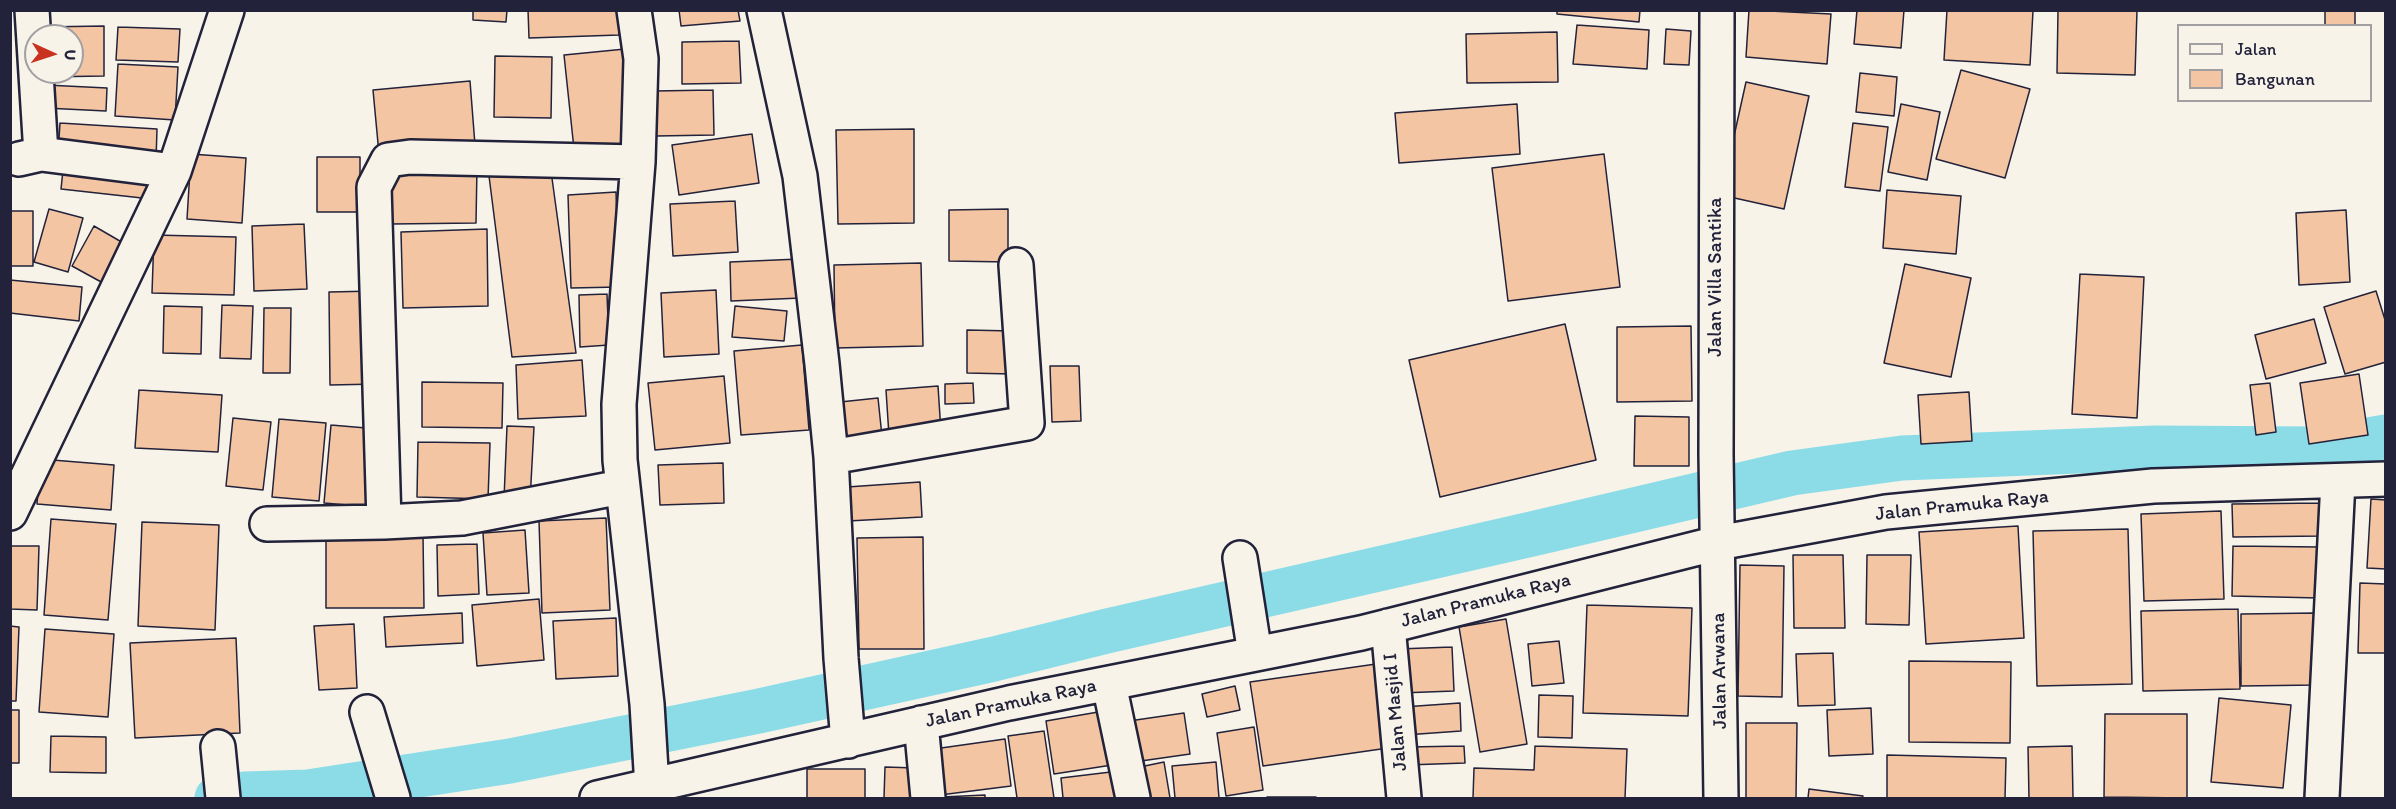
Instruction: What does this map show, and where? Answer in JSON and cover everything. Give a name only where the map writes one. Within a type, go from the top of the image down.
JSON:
[{"type":"street","points":[[32,10],[30,156],[174,171]]},
{"type":"street","points":[[10,513],[174,171],[228,10]]},
{"type":"street","points":[[634,10],[641,59],[638,162],[619,404],[621,487],[647,704],[642,785]]},
{"type":"street","points":[[764,10],[800,176],[831,457],[840,658],[846,729]]},
{"type":"street","name":"Jalan Villa Santika","points":[[1718,10],[1716,454],[1718,527]]},
{"type":"street","points":[[384,522],[374,187],[388,160],[411,158],[638,162]]},
{"type":"street","points":[[831,457],[1027,423],[1016,265]]},
{"type":"street","name":"Jalan Pramuka Raya","points":[[597,798],[846,729],[921,723],[1109,684],[1252,639],[1388,626],[1718,527],[2153,486],[2385,479]]},
{"type":"street","points":[[2322,798],[2338,481]]},
{"type":"street","points":[[267,524],[462,518],[621,487]]},
{"type":"street","name":"Jalan Arwana","points":[[1718,527],[1721,798]]},
{"type":"street","points":[[1242,569],[1252,639]]},
{"type":"street","name":"Jalan Masjid I","points":[[1388,626],[1404,798]]},
{"type":"street","points":[[1109,684],[1132,798]]},
{"type":"street","points":[[367,712],[382,768],[393,798]]},
{"type":"street","points":[[921,723],[928,798]]},
{"type":"building","points":[[473,10],[507,10],[506,22],[473,20]]},
{"type":"building","points":[[528,10],[618,10],[619,35],[529,38]]},
{"type":"building","points":[[679,10],[738,10],[740,21],[681,26]]},
{"type":"building","points":[[1557,10],[1640,10],[1639,22],[1557,14]]},
{"type":"building","points":[[1749,10],[1831,14],[1827,64],[1746,57]]},
{"type":"building","points":[[1857,10],[1904,10],[1901,48],[1854,44]]},
{"type":"building","points":[[1947,10],[2033,11],[2030,65],[1944,60]]},
{"type":"building","points":[[2058,10],[2137,10],[2135,75],[2057,73]]},
{"type":"building","points":[[2325,10],[2355,10],[2355,24],[2325,24]]},
{"type":"building","points":[[1577,25],[1649,30],[1647,69],[1573,64]]},
{"type":"building","points":[[84,26],[104,26],[104,76],[84,76]]},
{"type":"building","points":[[118,27],[180,29],[178,62],[116,60]]},
{"type":"building","points":[[1666,29],[1691,31],[1689,65],[1664,64]]},
{"type":"building","points":[[1557,32],[1558,82],[1467,83],[1466,34]]},
{"type":"building","points":[[739,41],[741,83],[682,84],[682,42]]},
{"type":"building","points":[[625,49],[634,143],[574,149],[564,55]]},
{"type":"building","points":[[495,56],[552,57],[551,118],[494,117]]},
{"type":"building","points":[[118,64],[178,67],[175,120],[115,116]]},
{"type":"building","points":[[1961,70],[2030,89],[2005,178],[1936,159]]},
{"type":"building","points":[[1860,73],[1897,77],[1894,116],[1856,112]]},
{"type":"building","points":[[470,81],[475,145],[379,154],[373,90]]},
{"type":"building","points":[[1746,82],[1809,96],[1784,209],[1721,195]]},
{"type":"building","points":[[46,85],[107,88],[106,111],[45,108]]},
{"type":"building","points":[[713,90],[714,135],[656,136],[655,91]]},
{"type":"building","points":[[1517,104],[1520,154],[1399,163],[1395,113]]},
{"type":"building","points":[[1901,104],[1940,112],[1927,180],[1888,172]]},
{"type":"building","points":[[60,123],[157,129],[156,160],[58,154]]},
{"type":"building","points":[[1853,123],[1888,127],[1880,191],[1845,187]]},
{"type":"building","points":[[914,129],[914,223],[838,224],[836,130]]},
{"type":"building","points":[[752,134],[759,183],[679,195],[672,145]]},
{"type":"building","points":[[191,154],[246,158],[242,223],[187,219]]},
{"type":"building","points":[[1604,154],[1620,287],[1508,301],[1492,168]]},
{"type":"building","points":[[317,157],[360,157],[360,212],[317,212]]},
{"type":"building","points":[[64,161],[154,170],[151,199],[61,189]]},
{"type":"building","points":[[391,167],[477,167],[476,223],[391,224]]},
{"type":"building","points":[[551,171],[576,353],[512,357],[489,176]]},
{"type":"building","points":[[1887,190],[1961,196],[1956,254],[1883,248]]},
{"type":"building","points":[[616,192],[619,287],[571,288],[568,195]]},
{"type":"building","points":[[735,201],[738,252],[673,256],[670,204]]},
{"type":"building","points":[[49,209],[83,218],[68,272],[34,262]]},
{"type":"building","points":[[1008,209],[1008,262],[949,261],[949,210]]},
{"type":"building","points":[[2346,210],[2350,282],[2299,285],[2296,213]]},
{"type":"building","points":[[10,211],[33,211],[33,266],[10,266]]},
{"type":"building","points":[[304,224],[307,289],[254,291],[252,226]]},
{"type":"building","points":[[94,226],[125,244],[103,283],[72,266]]},
{"type":"building","points":[[487,229],[488,306],[403,308],[401,232]]},
{"type":"building","points":[[154,235],[236,237],[234,295],[152,293]]},
{"type":"building","points":[[799,259],[801,298],[731,301],[730,262]]},
{"type":"building","points":[[921,263],[923,346],[835,348],[834,265]]},
{"type":"building","points":[[1905,264],[1971,278],[1951,377],[1884,363]]},
{"type":"building","points":[[2080,274],[2144,277],[2137,418],[2072,414]]},
{"type":"building","points":[[10,280],[82,287],[79,321],[10,313]]},
{"type":"building","points":[[716,290],[719,354],[664,357],[661,293]]},
{"type":"building","points":[[375,291],[377,384],[330,385],[329,292]]},
{"type":"building","points":[[2376,291],[2386,323],[2386,362],[2345,374],[2324,307]]},
{"type":"building","points":[[607,294],[609,345],[580,347],[579,295]]},
{"type":"building","points":[[222,305],[253,306],[251,359],[220,358]]},
{"type":"building","points":[[164,306],[202,307],[201,354],[163,353]]},
{"type":"building","points":[[735,306],[787,311],[784,341],[732,337]]},
{"type":"building","points":[[264,308],[291,308],[290,373],[263,373]]},
{"type":"building","points":[[2314,319],[2326,363],[2266,379],[2255,335]]},
{"type":"building","points":[[1565,324],[1596,460],[1440,497],[1409,360]]},
{"type":"building","points":[[1691,326],[1692,401],[1617,402],[1617,327]]},
{"type":"building","points":[[967,330],[1013,331],[1012,374],[967,373]]},
{"type":"building","points":[[802,345],[809,430],[741,435],[734,351]]},
{"type":"building","points":[[582,360],[586,416],[518,419],[516,365]]},
{"type":"building","points":[[1050,366],[1079,366],[1081,421],[1052,422]]},
{"type":"building","points":[[2359,374],[2368,435],[2309,444],[2300,383]]},
{"type":"building","points":[[724,376],[730,443],[655,450],[648,383]]},
{"type":"building","points":[[422,382],[503,383],[502,428],[422,427]]},
{"type":"building","points":[[973,383],[974,403],[945,404],[945,384]]},
{"type":"building","points":[[2270,383],[2276,432],[2256,435],[2250,385]]},
{"type":"building","points":[[938,386],[941,432],[889,436],[886,390]]},
{"type":"building","points":[[139,390],[222,395],[218,452],[135,448]]},
{"type":"building","points":[[1969,392],[1972,441],[1921,444],[1918,395]]},
{"type":"building","points":[[878,398],[883,446],[846,451],[840,402]]},
{"type":"building","points":[[1635,416],[1689,417],[1689,466],[1634,466]]},
{"type":"building","points":[[233,418],[271,422],[263,490],[226,486]]},
{"type":"building","points":[[279,419],[326,423],[319,501],[272,497]]},
{"type":"building","points":[[331,425],[378,429],[371,507],[324,503]]},
{"type":"building","points":[[507,426],[534,427],[530,501],[504,499]]},
{"type":"building","points":[[418,442],[490,443],[488,499],[417,497]]},
{"type":"building","points":[[40,459],[114,465],[111,510],[37,504]]},
{"type":"building","points":[[723,463],[724,503],[660,505],[658,465]]},
{"type":"building","points":[[920,482],[922,517],[848,521],[847,487]]},
{"type":"building","points":[[2371,499],[2386,500],[2386,569],[2367,568]]},
{"type":"building","points":[[2322,503],[2323,536],[2233,537],[2232,504]]},
{"type":"building","points":[[2221,511],[2224,599],[2144,601],[2141,514]]},
{"type":"building","points":[[606,518],[610,610],[542,613],[539,521]]},
{"type":"building","points":[[51,519],[116,524],[108,620],[44,615]]},
{"type":"building","points":[[142,522],[219,525],[215,630],[138,626]]},
{"type":"building","points":[[2018,526],[2024,638],[1926,644],[1919,532]]},
{"type":"building","points":[[2128,529],[2132,684],[2037,686],[2033,531]]},
{"type":"building","points":[[525,530],[529,593],[487,595],[483,533]]},
{"type":"building","points":[[326,534],[423,535],[424,608],[326,608]]},
{"type":"building","points":[[923,537],[924,649],[859,649],[857,538]]},
{"type":"building","points":[[477,544],[479,594],[438,596],[437,545]]},
{"type":"building","points":[[10,546],[39,546],[37,610],[10,609]]},
{"type":"building","points":[[2233,546],[2319,547],[2319,598],[2232,596]]},
{"type":"building","points":[[1793,555],[1843,555],[1845,628],[1794,628]]},
{"type":"building","points":[[1867,555],[1911,555],[1909,625],[1866,624]]},
{"type":"building","points":[[1740,565],[1784,566],[1782,697],[1738,696]]},
{"type":"building","points":[[2360,583],[2386,584],[2386,653],[2358,653]]},
{"type":"building","points":[[539,599],[544,660],[477,666],[472,605]]},
{"type":"building","points":[[1587,605],[1692,608],[1688,716],[1583,713]]},
{"type":"building","points":[[2238,609],[2240,689],[2143,691],[2141,611]]},
{"type":"building","points":[[462,613],[463,643],[386,647],[384,617]]},
{"type":"building","points":[[2316,613],[2317,685],[2241,686],[2241,614]]},
{"type":"building","points":[[616,618],[618,676],[556,679],[553,621]]},
{"type":"building","points":[[1506,619],[1527,744],[1480,752],[1459,627]]},
{"type":"building","points":[[354,624],[357,688],[319,690],[314,626]]},
{"type":"building","points":[[10,626],[19,627],[16,701],[10,701]]},
{"type":"building","points":[[45,629],[114,634],[108,717],[39,712]]},
{"type":"building","points":[[236,638],[240,733],[135,738],[130,643]]},
{"type":"building","points":[[1559,641],[1564,683],[1532,686],[1528,644]]},
{"type":"building","points":[[1452,647],[1454,691],[1400,693],[1398,649]]},
{"type":"building","points":[[1833,653],[1835,705],[1798,706],[1796,654]]},
{"type":"building","points":[[1909,661],[2011,662],[2010,743],[1909,742]]},
{"type":"building","points":[[1383,663],[1395,747],[1263,766],[1250,682]]},
{"type":"building","points":[[1235,686],[1240,710],[1207,717],[1202,694]]},
{"type":"building","points":[[1539,695],[1573,696],[1572,738],[1538,737]]},
{"type":"building","points":[[2219,698],[2291,705],[2283,788],[2211,782]]},
{"type":"building","points":[[1460,703],[1461,731],[1405,735],[1403,707]]},
{"type":"building","points":[[1871,708],[1873,754],[1829,756],[1827,710]]},
{"type":"building","points":[[10,710],[19,710],[19,763],[10,763]]},
{"type":"building","points":[[1104,711],[1112,765],[1054,774],[1046,721]]},
{"type":"building","points":[[1184,713],[1190,754],[1134,762],[1129,721]]},
{"type":"building","points":[[2105,714],[2187,714],[2187,798],[2104,797]]},
{"type":"building","points":[[1746,723],[1797,723],[1796,798],[1746,798]]},
{"type":"building","points":[[1254,727],[1263,790],[1226,796],[1217,733]]},
{"type":"building","points":[[1044,731],[1054,798],[1017,798],[1008,736]]},
{"type":"building","points":[[51,736],[106,737],[106,773],[50,772]]},
{"type":"building","points":[[1005,739],[1011,786],[940,795],[934,749]]},
{"type":"building","points":[[1464,746],[1465,763],[1407,765],[1407,747]]},
{"type":"building","points":[[1535,746],[1627,749],[1625,798],[1473,798],[1474,768],[1534,770]]},
{"type":"building","points":[[2072,746],[2073,798],[2029,798],[2028,747]]},
{"type":"building","points":[[1887,755],[2006,758],[2005,798],[1887,798]]},
{"type":"building","points":[[1164,762],[1170,798],[1141,798],[1135,768]]},
{"type":"building","points":[[1216,762],[1219,798],[1175,798],[1172,766]]},
{"type":"building","points":[[885,767],[916,768],[915,798],[884,798]]},
{"type":"building","points":[[807,769],[865,769],[865,798],[807,798]]},
{"type":"building","points":[[1119,771],[1123,798],[1063,798],[1061,778]]},
{"type":"building","points":[[1809,789],[1863,796],[1862,798],[1808,798]]},
{"type":"building","points":[[985,795],[985,798],[942,798],[942,797]]},
{"type":"building","points":[[1316,797],[1316,798],[1267,798]]},
{"type":"waterway","points":[[217,798],[245,794],[308,792],[510,761],[759,711],[994,659],[1792,473],[1902,458],[2155,448],[2315,449],[2386,437]]}]
